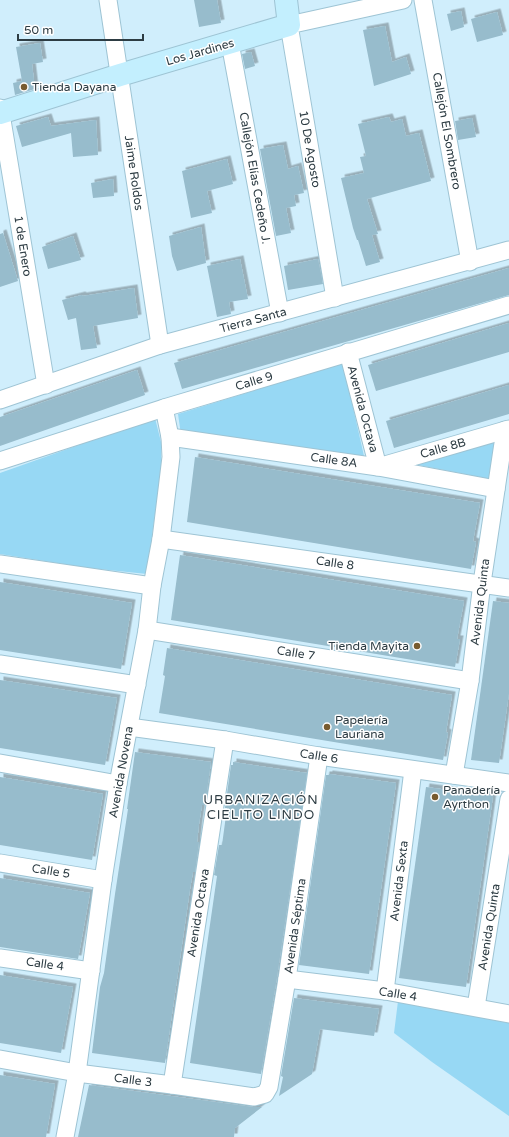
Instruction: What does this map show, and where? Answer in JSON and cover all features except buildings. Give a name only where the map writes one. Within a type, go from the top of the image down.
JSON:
[{"type":"street","name":"Jaime Roldos","points":[[108,0],[160,346]]},
{"type":"street","name":"10 De Agosto","points":[[286,0],[335,298]]},
{"type":"street","name":"Los Jardines","points":[[0,111],[289,25],[403,0]]},
{"type":"street","name":"Callejón El Sombrero","points":[[423,0],[470,262]]},
{"type":"street","name":"Callejón Elías Cedeño J.","points":[[230,43],[280,313]]},
{"type":"street","name":"1 de Enero","points":[[0,111],[46,385]]},
{"type":"street","name":"Tierra Santa","points":[[0,400],[160,346],[470,262],[509,250]]},
{"type":"street","name":"Calle 9","points":[[0,461],[164,408],[509,305]]},
{"type":"street","name":"Avenida Octava","points":[[348,352],[378,467]]},
{"type":"street","name":"Avenida Novena","points":[[65,1137],[76,1072],[118,784],[137,685],[152,586],[161,539],[170,457],[170,437],[164,408]]},
{"type":"street","name":"Calle 8B","points":[[378,467],[507,429]]},
{"type":"street","name":"Avenida Quinta","points":[[454,775],[470,681],[496,489],[507,429]]},
{"type":"street","name":"Calle 8A","points":[[170,437],[378,467],[496,489]]},
{"type":"street","name":"Calle 8","points":[[161,539],[509,588]]},
{"type":"street","points":[[0,564],[152,586]]},
{"type":"street","name":"Calle 7","points":[[146,630],[470,681]]},
{"type":"street","points":[[0,664],[137,685]]},
{"type":"street","name":"Calle 6","points":[[129,727],[509,783]]},
{"type":"street","name":"Avenida Octava","points":[[172,1085],[225,740]]},
{"type":"street","name":"Avenida Séptima","points":[[266,1094],[269,1087],[287,979],[319,756]]},
{"type":"street","points":[[0,763],[118,784]]},
{"type":"street","name":"Avenida Sexta","points":[[385,991],[413,770]]},
{"type":"street","name":"Avenida Quinta","points":[[476,1007],[509,799]]},
{"type":"street","name":"Calle 5","points":[[0,863],[103,880]]},
{"type":"street","name":"Calle 4","points":[[0,958],[91,970]]},
{"type":"street","name":"Calle 4","points":[[287,979],[385,991],[509,1014]]},
{"type":"street","name":"Calle 3","points":[[0,1059],[76,1072],[254,1097],[266,1094]]},
{"type":"shaded area","points":[[343,363],[364,456],[181,435],[178,414]]},
{"type":"shaded area","points":[[155,418],[161,442],[161,469],[147,574],[89,568],[0,554],[0,473]]},
{"type":"shaded area","points":[[495,442],[490,479],[413,464]]},
{"type":"shaded area","points":[[398,1001],[509,1023],[509,1116],[432,1062],[394,1033]]},
{"type":"place","name":"Tienda Dayana","points":[[24,87]]},
{"type":"place","name":"Tienda Mayita","points":[[417,646]]},
{"type":"place","name":"Papelería Lauriana","points":[[327,727]]},
{"type":"place","name":"Panadería Ayrthon","points":[[435,797]]},
{"type":"district","name":"URBANIZACIÓN CIELITO LINDO","points":[[261,808]]}]
